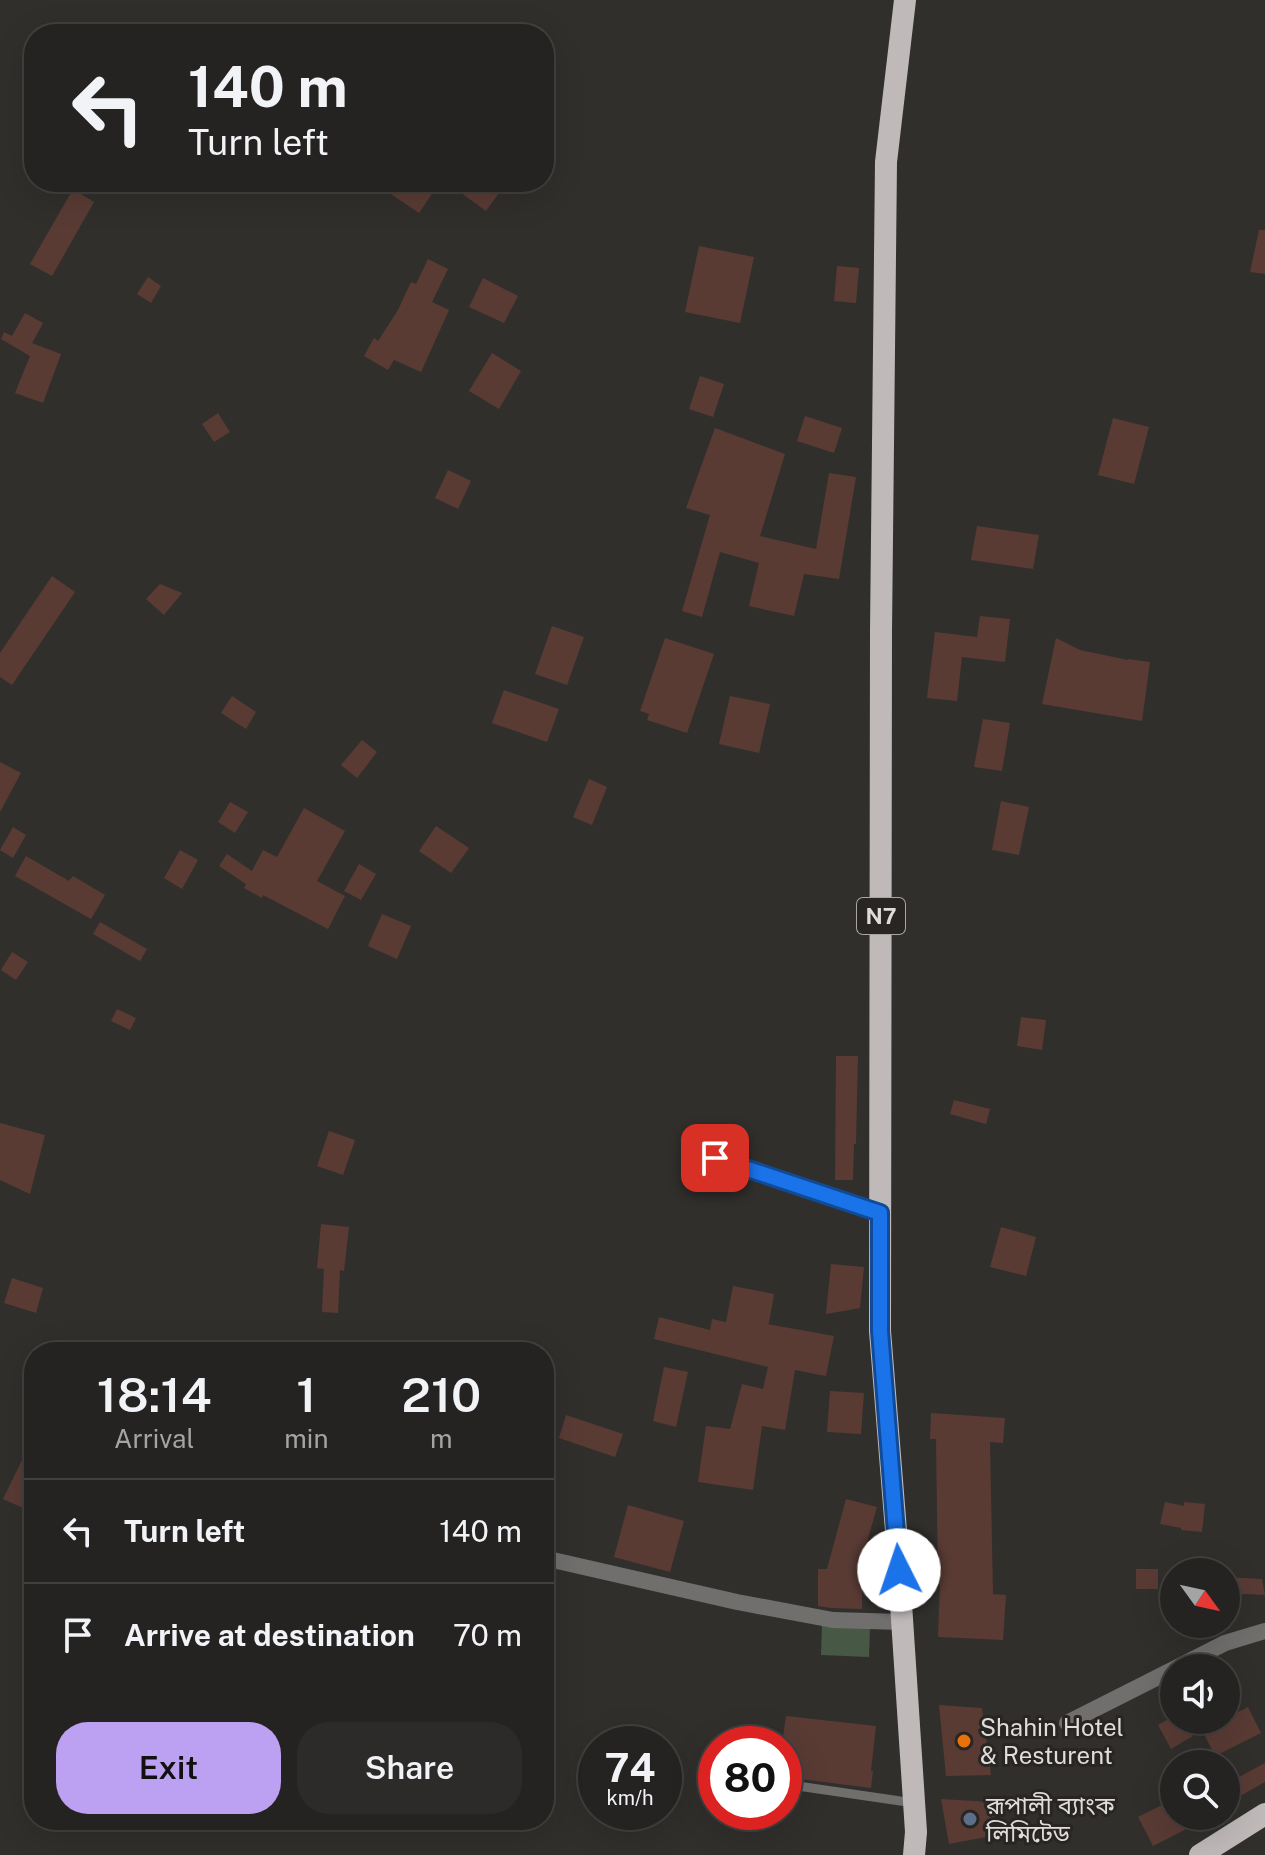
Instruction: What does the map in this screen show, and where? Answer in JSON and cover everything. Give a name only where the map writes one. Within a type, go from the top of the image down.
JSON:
[{"type":"highway","name":"N7","points":[[905,0],[886,162],[881,632],[880,1331],[916,1832],[914,1855]]},
{"type":"highway","points":[[1200,1855],[1265,1814]]},
{"type":"highway","name":"N7","points":[[916,1832],[923,1855]]},
{"type":"street","points":[[715,1158],[880,1213]]},
{"type":"street","points":[[554,1560],[737,1602],[833,1620],[902,1622]]},
{"type":"street","points":[[1204,1654],[1225,1643],[1265,1631]]},
{"type":"street","points":[[1067,1723],[1160,1676]]},
{"type":"lane","points":[[802,1787],[914,1803]]},
{"type":"green space","points":[[822,1623],[870,1628],[869,1657],[821,1655]]},
{"type":"building","points":[[71,192],[78,192],[94,202],[52,276],[30,264]]},
{"type":"building","points":[[388,192],[433,192],[419,213]]},
{"type":"building","points":[[460,192],[500,192],[486,211]]},
{"type":"building","points":[[1259,230],[1265,230],[1265,274],[1250,272]]},
{"type":"building","points":[[699,246],[754,257],[740,323],[685,312]]},
{"type":"building","points":[[428,259],[448,269],[432,302],[449,310],[421,372],[394,360],[388,370],[364,356],[374,338],[378,341],[398,310],[411,282],[416,284]]},
{"type":"building","points":[[837,266],[859,268],[856,303],[834,301]]},
{"type":"building","points":[[148,277],[161,286],[151,303],[137,294]]},
{"type":"building","points":[[483,278],[518,296],[504,323],[469,307]]},
{"type":"building","points":[[25,313],[43,323],[32,343],[61,354],[43,403],[15,393],[30,356],[1,339],[4,332],[12,336]]},
{"type":"building","points":[[492,353],[521,371],[499,409],[469,391]]},
{"type":"building","points":[[700,376],[724,384],[713,417],[689,409]]},
{"type":"building","points":[[218,413],[230,432],[214,442],[202,424]]},
{"type":"building","points":[[805,416],[842,428],[834,453],[797,441]]},
{"type":"building","points":[[1113,418],[1149,427],[1134,484],[1098,475]]},
{"type":"building","points":[[715,428],[785,454],[760,536],[816,549],[829,473],[856,477],[839,579],[804,574],[794,616],[749,606],[759,563],[720,552],[702,617],[682,611],[710,515],[686,508]]},
{"type":"building","points":[[448,470],[471,481],[458,509],[435,498]]},
{"type":"building","points":[[977,526],[1039,535],[1033,569],[971,560]]},
{"type":"building","points":[[52,576],[75,592],[12,685],[0,677],[0,653]]},
{"type":"building","points":[[160,584],[182,593],[164,615],[146,599]]},
{"type":"building","points":[[980,616],[1010,619],[1005,662],[962,657],[957,701],[927,698],[935,632],[977,637]]},
{"type":"building","points":[[552,626],[584,637],[567,685],[535,674]]},
{"type":"building","points":[[665,638],[714,654],[687,733],[647,720],[649,714],[640,711]]},
{"type":"building","points":[[1056,638],[1080,650],[1150,662],[1142,721],[1042,704]]},
{"type":"building","points":[[504,690],[559,709],[547,742],[492,723]]},
{"type":"building","points":[[232,696],[256,712],[246,729],[221,713]]},
{"type":"building","points":[[730,696],[770,704],[759,753],[719,744]]},
{"type":"building","points":[[983,719],[1010,723],[1002,771],[974,767]]},
{"type":"building","points":[[362,740],[377,752],[357,778],[341,765]]},
{"type":"building","points":[[0,762],[21,773],[0,812]]},
{"type":"building","points":[[589,779],[607,787],[592,825],[573,817]]},
{"type":"building","points":[[1001,801],[1029,807],[1019,855],[992,850]]},
{"type":"building","points":[[230,802],[248,812],[235,833],[218,822]]},
{"type":"building","points":[[304,808],[345,831],[317,881],[345,896],[328,929],[244,888],[246,884],[219,866],[227,854],[252,871],[263,850],[277,857]]},
{"type":"building","points":[[436,826],[469,848],[451,873],[419,851]]},
{"type":"building","points":[[13,827],[26,835],[13,858],[0,850]]},
{"type":"building","points":[[180,850],[198,860],[182,889],[164,878]]},
{"type":"building","points":[[26,856],[69,881],[73,876],[105,895],[91,919],[15,876]]},
{"type":"building","points":[[359,864],[376,874],[361,900],[344,891]]},
{"type":"building","points":[[382,914],[411,926],[397,959],[368,946]]},
{"type":"building","points":[[100,922],[147,949],[140,961],[93,934]]},
{"type":"building","points":[[12,952],[28,962],[16,980],[1,970]]},
{"type":"building","points":[[117,1009],[136,1018],[130,1030],[111,1021]]},
{"type":"building","points":[[1021,1017],[1046,1020],[1042,1050],[1017,1046]]},
{"type":"building","points":[[836,1056],[858,1056],[853,1180],[835,1180]]},
{"type":"building","points":[[954,1100],[990,1109],[986,1124],[950,1114]]},
{"type":"building","points":[[0,1123],[45,1135],[30,1194],[0,1180]]},
{"type":"building","points":[[329,1131],[355,1140],[343,1175],[317,1166]]},
{"type":"building","points":[[321,1224],[349,1227],[344,1271],[340,1270],[338,1313],[322,1312],[324,1269],[317,1268]]},
{"type":"building","points":[[1001,1227],[1036,1237],[1026,1276],[990,1267]]},
{"type":"building","points":[[831,1264],[864,1267],[860,1308],[826,1314]]},
{"type":"building","points":[[12,1278],[43,1288],[36,1313],[4,1303]]},
{"type":"building","points":[[733,1286],[774,1294],[767,1324],[834,1336],[826,1376],[795,1370],[785,1430],[762,1426],[753,1490],[698,1482],[706,1426],[730,1429],[742,1384],[763,1389],[768,1367],[654,1339],[659,1317],[710,1330],[712,1319],[726,1322]]},
{"type":"building","points":[[664,1367],[688,1372],[676,1427],[653,1421]]},
{"type":"building","points":[[830,1391],[864,1393],[861,1434],[827,1432]]},
{"type":"building","points":[[931,1413],[1005,1418],[1003,1443],[990,1442],[993,1594],[1006,1595],[1003,1640],[938,1637],[940,1584],[936,1439],[930,1439]]},
{"type":"building","points":[[566,1415],[623,1434],[615,1457],[559,1438]]},
{"type":"building","points":[[23,1458],[24,1458],[23,1508],[3,1499]]},
{"type":"building","points":[[846,1499],[877,1507],[863,1556],[862,1609],[818,1606],[818,1569],[827,1569]]},
{"type":"building","points":[[1165,1502],[1184,1506],[1184,1502],[1205,1504],[1202,1532],[1160,1524]]},
{"type":"building","points":[[628,1505],[684,1521],[670,1572],[614,1557]]},
{"type":"building","points":[[1136,1569],[1158,1569],[1158,1589],[1136,1589]]},
{"type":"building","points":[[1240,1578],[1262,1579],[1265,1595],[1240,1594]]},
{"type":"building","name":"Shahin Hotel & Resturent","points":[[939,1705],[982,1708],[991,1775],[946,1776]]},
{"type":"building","points":[[1248,1707],[1261,1733],[1227,1750],[1212,1750],[1204,1734],[1240,1734],[1240,1711]]},
{"type":"building","points":[[786,1716],[876,1726],[871,1788],[802,1779],[802,1726],[785,1726]]},
{"type":"building","points":[[1163,1734],[1192,1734],[1193,1736],[1171,1749]]},
{"type":"building","points":[[1265,1763],[1265,1782],[1240,1796],[1240,1776]]},
{"type":"building","name":"রূপালী ব্যাংক লিমিটেড","points":[[941,1799],[992,1802],[997,1835],[949,1844]]},
{"type":"building","points":[[1160,1806],[1160,1830],[1184,1830],[1153,1846],[1138,1817]]},
{"type":"place","name":"Shahin Hotel & Resturent","points":[[964,1741]]},
{"type":"place","name":"রূপালী ব্যাংক লিমিটেড","points":[[970,1819]]},
{"type":"route","points":[[715,1158],[880,1213],[880,1331],[899,1570]]}]
